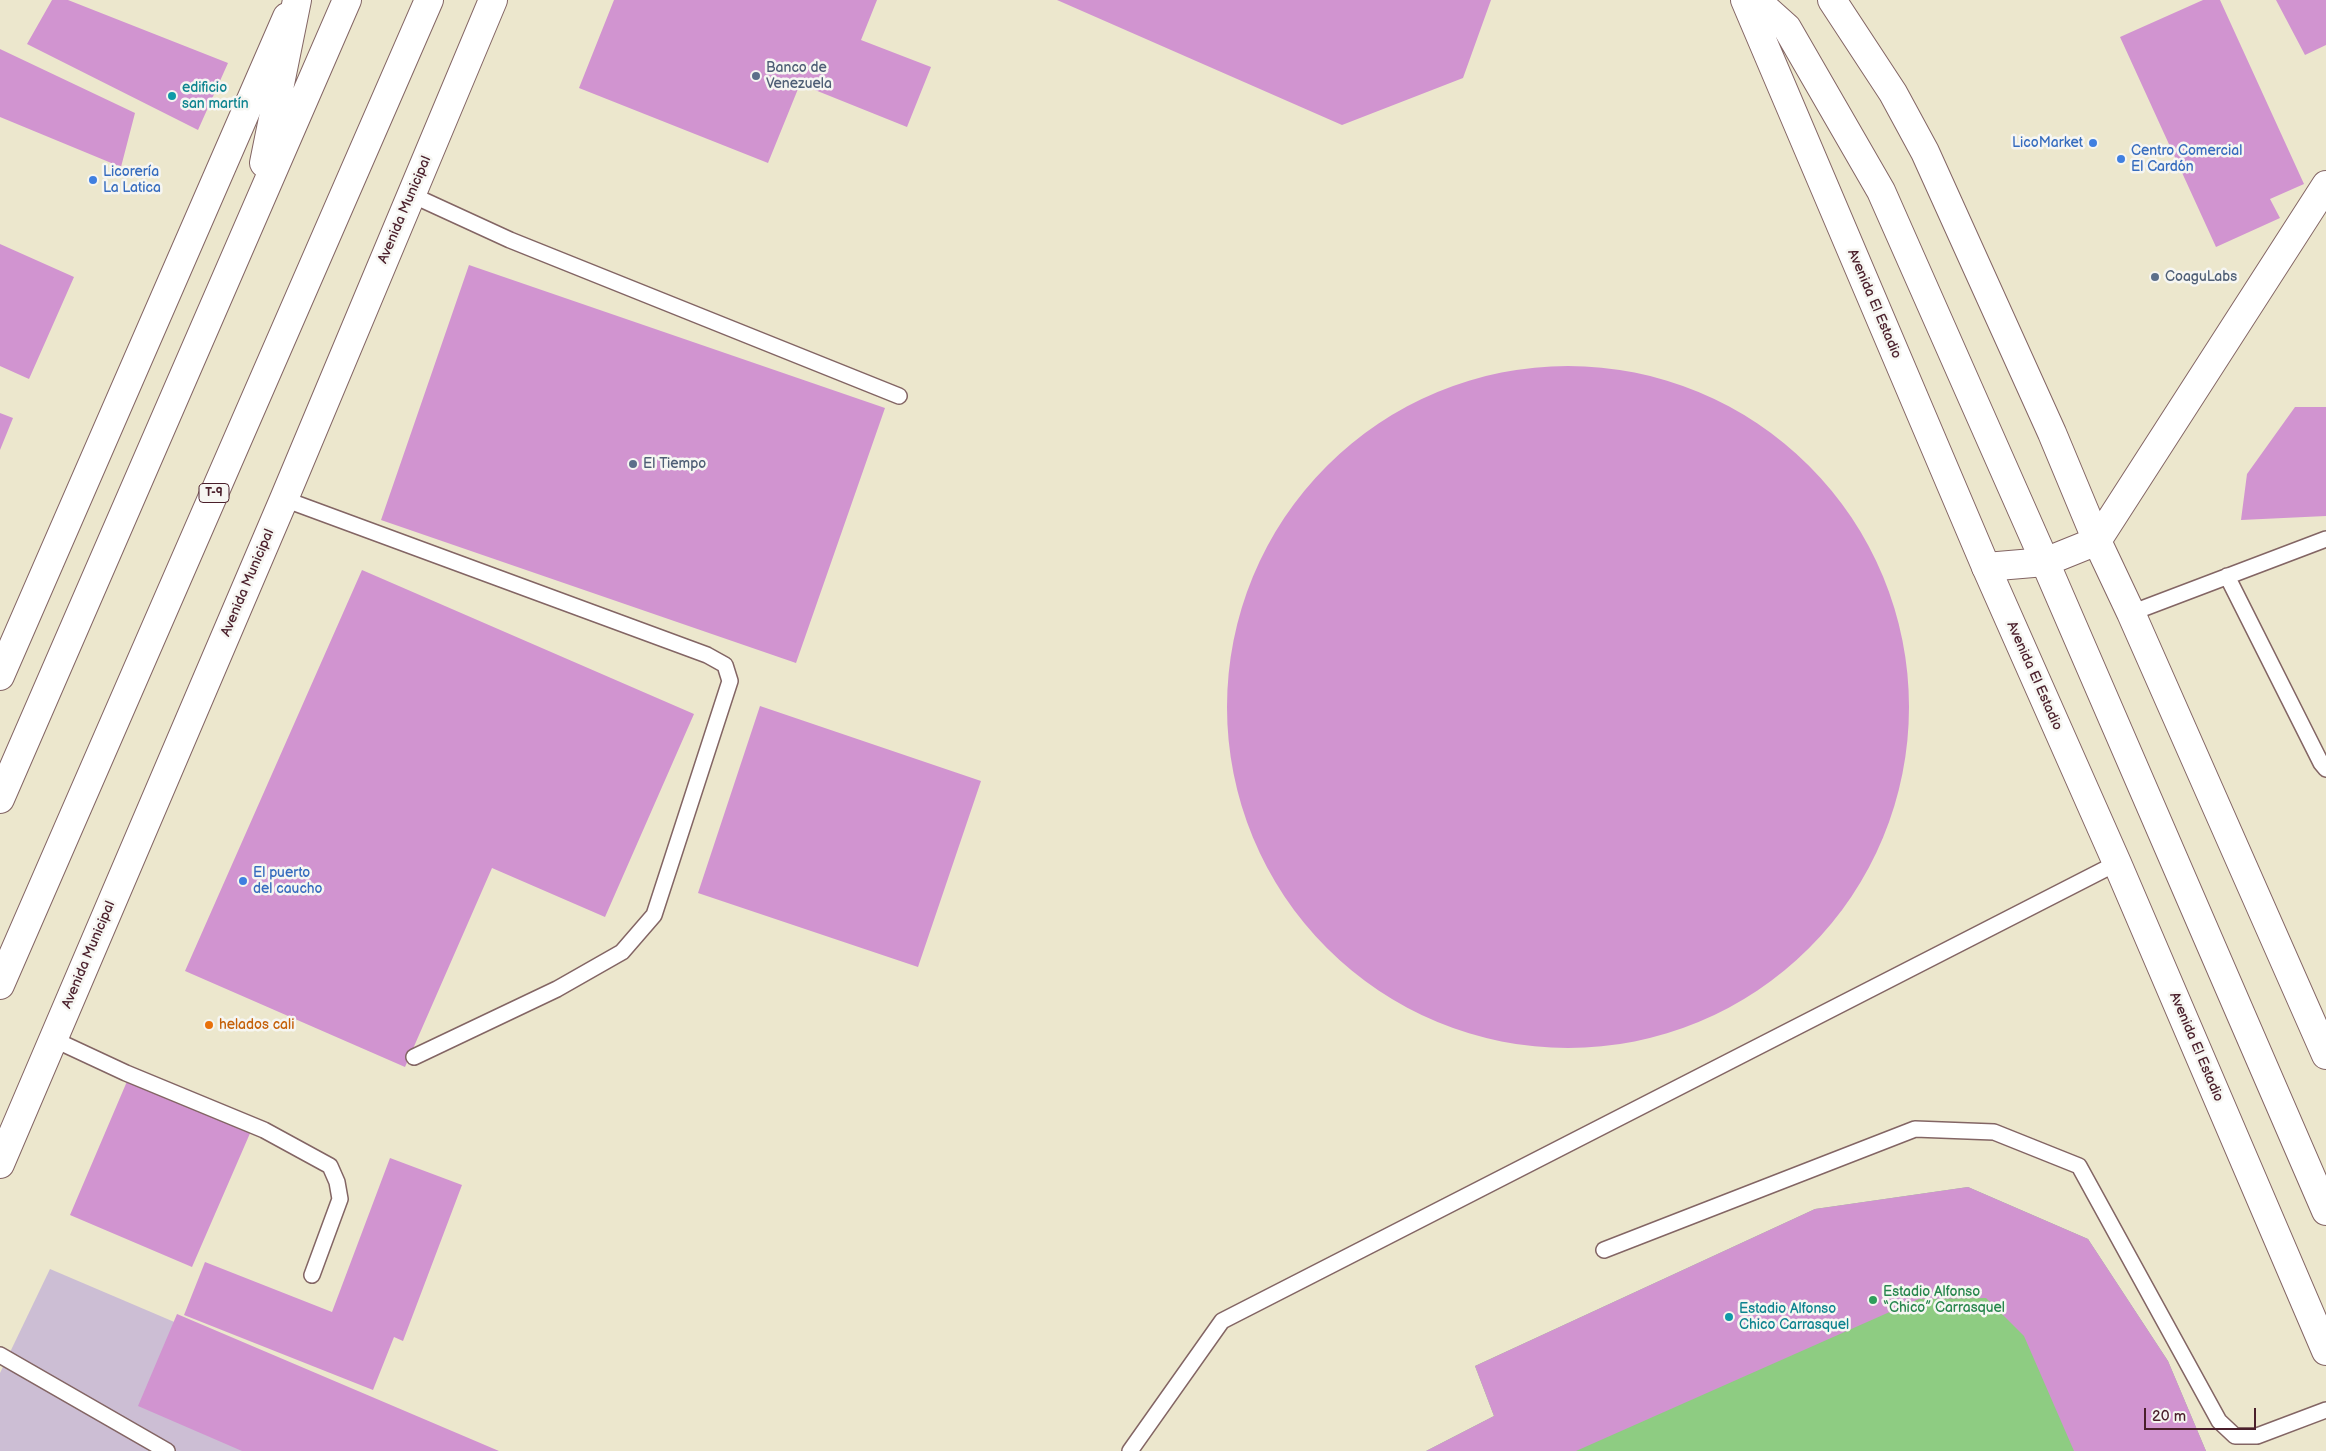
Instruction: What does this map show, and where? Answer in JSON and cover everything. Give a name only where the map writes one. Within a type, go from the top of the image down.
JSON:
[{"type":"main road","points":[[253,216],[296,0]]},
{"type":"main road","points":[[0,676],[296,0]]},
{"type":"main road","points":[[0,798],[347,0]]},
{"type":"main road","name":"T-9","points":[[0,985],[429,0]]},
{"type":"main road","name":"Avenida Municipal","points":[[0,1164],[284,499],[493,0]]},
{"type":"main road","name":"Avenida El Estadio","points":[[1744,0],[1986,566],[2117,863],[2326,1351]]},
{"type":"main road","points":[[1756,0],[1787,28],[1881,191],[2045,562],[2326,1211]]},
{"type":"main road","points":[[1832,0],[1893,93],[1925,152],[2052,433],[2097,541],[2131,613],[2326,1055]]},
{"type":"main road","points":[[1986,566],[2045,562],[2097,541],[2326,185]]},
{"type":"lane","points":[[412,195],[510,240],[899,396]]},
{"type":"lane","points":[[284,499],[707,655],[724,665],[730,681],[654,915],[622,952],[557,989],[414,1057]]},
{"type":"lane","points":[[2131,613],[2326,539]]},
{"type":"lane","points":[[2227,576],[2321,763],[2326,769]]},
{"type":"lane","points":[[1130,1451],[1222,1321],[2117,863]]},
{"type":"lane","points":[[53,1039],[126,1073],[264,1130],[330,1166],[337,1182],[340,1199],[312,1275]]},
{"type":"lane","points":[[1604,1250],[1915,1129],[1994,1132],[2079,1166],[2218,1421],[2235,1436],[2257,1436],[2326,1410]]},
{"type":"lane","points":[[0,1354],[167,1451]]},
{"type":"shaded area","points":[[50,1269],[477,1451],[0,1451],[0,1373]]},
{"type":"green space","name":"Estadio Alfonso “Chico” Carrasquel","points":[[1968,1187],[2088,1239],[2168,1361],[2206,1451],[1426,1451],[1494,1416],[1475,1366],[1815,1209]]},
{"type":"building","name":"edificio san martín","points":[[52,0],[68,0],[228,63],[198,130],[27,44]]},
{"type":"building","name":"Banco de Venezuela","points":[[614,0],[877,0],[861,40],[931,67],[907,127],[800,84],[768,163],[579,88]]},
{"type":"building","points":[[1057,0],[1491,0],[1463,78],[1342,125]]},
{"type":"building","points":[[2203,0],[2220,0],[2304,184],[2270,199],[2280,218],[2216,247],[2120,37]]},
{"type":"building","points":[[2276,0],[2326,0],[2326,45],[2305,55]]},
{"type":"building","points":[[0,49],[135,113],[121,167],[0,117]]},
{"type":"building","points":[[0,244],[74,277],[29,379],[0,366]]},
{"type":"building","name":"El Tiempo","points":[[469,265],[885,408],[796,663],[381,520]]},
{"type":"building","points":[[1568,366],[1635,372],[1699,392],[1729,406],[1757,423],[1784,443],[1809,466],[1832,491],[1852,518],[1869,546],[1883,576],[1903,640],[1909,707],[1903,774],[1883,838],[1869,868],[1852,896],[1832,923],[1809,948],[1784,971],[1757,991],[1729,1008],[1699,1022],[1635,1042],[1568,1048],[1501,1042],[1437,1022],[1407,1008],[1379,991],[1352,971],[1327,948],[1304,923],[1284,896],[1267,868],[1253,838],[1233,774],[1227,707],[1233,640],[1253,576],[1267,546],[1284,518],[1304,491],[1327,466],[1352,443],[1379,423],[1407,406],[1437,392],[1501,372]]},
{"type":"building","points":[[2295,407],[2326,407],[2326,516],[2241,520],[2247,474]]},
{"type":"building","points":[[0,413],[13,418],[0,450]]},
{"type":"building","points":[[362,570],[694,714],[605,917],[492,868],[405,1067],[185,971]]},
{"type":"building","points":[[760,706],[981,781],[918,967],[698,893]]},
{"type":"building","points":[[128,1079],[251,1131],[192,1267],[70,1215]]},
{"type":"building","points":[[390,1158],[462,1185],[403,1341],[394,1337],[373,1390],[184,1315],[205,1262],[332,1312]]},
{"type":"building","name":"Estadio Alfonso “Chico” Carrasquel","points":[[1968,1187],[2088,1239],[2168,1361],[2206,1451],[2074,1451],[2024,1336],[1986,1298],[1919,1299],[1576,1451],[1426,1451],[1494,1416],[1475,1366],[1815,1209]]},
{"type":"building","points":[[177,1314],[499,1451],[242,1451],[138,1406]]},
{"type":"place","name":"Banco de Venezuela","points":[[756,76]]},
{"type":"place","name":"edificio san martín","points":[[172,96]]},
{"type":"place","name":"LicoMarket","points":[[2093,143]]},
{"type":"place","name":"Centro Comercial El Cardón","points":[[2121,159]]},
{"type":"place","name":"Licorería La Latica","points":[[93,180]]},
{"type":"place","name":"CoaguLabs","points":[[2155,277]]},
{"type":"place","name":"El Tiempo","points":[[633,464]]},
{"type":"place","name":"El puerto del caucho","points":[[243,881]]},
{"type":"place","name":"helados cali","points":[[209,1025]]},
{"type":"place","name":"Estadio Alfonso “Chico” Carrasquel","points":[[1873,1300]]},
{"type":"place","name":"Estadio Alfonso Chico Carrasquel","points":[[1729,1317]]}]
